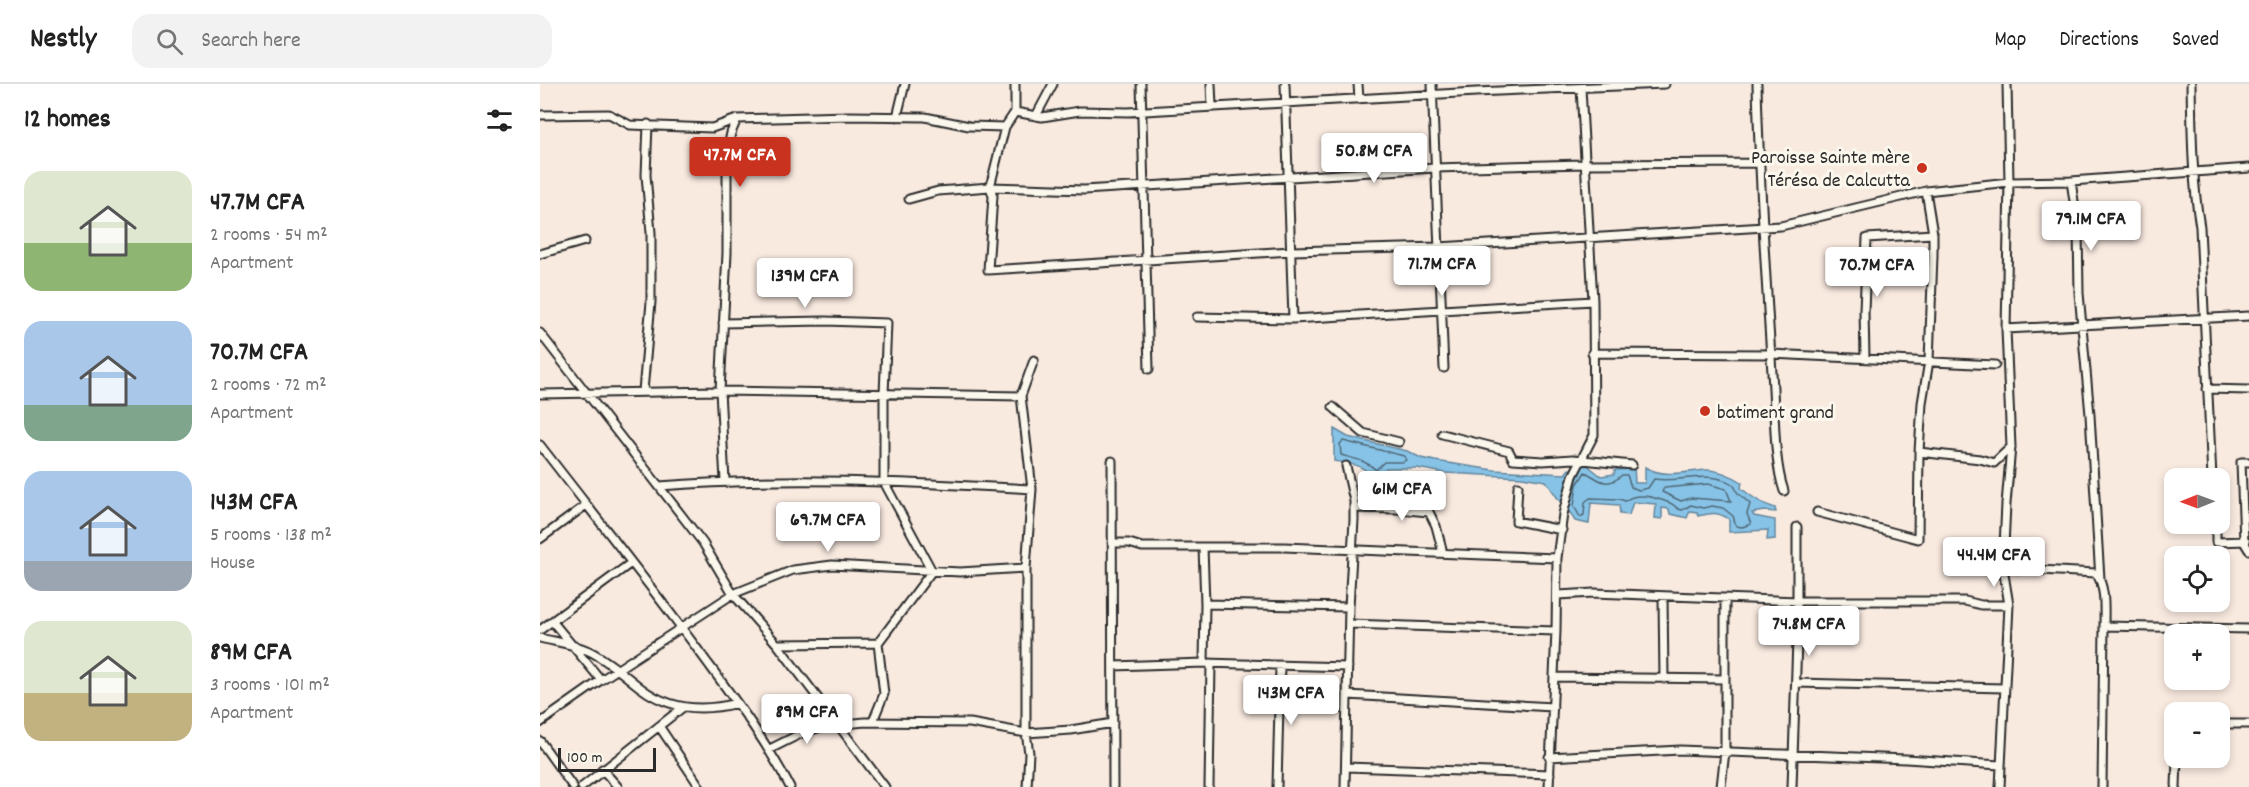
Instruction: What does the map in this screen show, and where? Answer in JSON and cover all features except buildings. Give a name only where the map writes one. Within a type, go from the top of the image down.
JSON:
[{"type":"street","points":[[897,117],[905,84]]},
{"type":"street","points":[[1015,84],[1015,112],[1005,127],[990,187],[993,196],[988,270],[1292,251],[1439,247],[1781,226],[1926,191],[2009,182],[2071,181],[2249,168]]},
{"type":"street","points":[[1036,116],[1053,84]]},
{"type":"street","points":[[1141,84],[1146,185],[1149,369]]},
{"type":"street","points":[[1211,84],[1212,106]]},
{"type":"street","points":[[1285,84],[1293,319]]},
{"type":"street","points":[[1358,84],[1359,99]]},
{"type":"street","points":[[1432,84],[1444,368]]},
{"type":"street","points":[[1015,112],[1042,117],[1080,111],[1285,103],[1552,86],[1581,88],[1665,84]]},
{"type":"street","points":[[1758,84],[1759,163],[1771,354],[1779,470],[1784,491]]},
{"type":"street","points":[[2000,787],[2009,605],[2003,568],[2011,447],[2006,329],[2009,182],[2007,84]]},
{"type":"street","points":[[2191,84],[2211,468]]},
{"type":"street","points":[[1549,787],[1558,595],[1557,558],[1573,476],[1594,435],[1593,301],[1581,88]]},
{"type":"street","points":[[540,115],[609,114],[630,125],[712,128],[737,119],[849,116],[925,117],[969,126],[1005,127]]},
{"type":"street","points":[[725,481],[720,391],[727,253],[727,152],[737,119]]},
{"type":"street","points":[[643,391],[651,302],[651,233],[646,175],[648,124]]},
{"type":"street","points":[[909,199],[938,191],[990,187],[1084,190],[1435,168],[1759,163]]},
{"type":"street","points":[[2071,181],[2078,228],[2081,325],[2090,415],[2100,579],[2103,592],[2102,787]]},
{"type":"street","points":[[1817,512],[1918,539],[1919,452],[1922,403],[1929,361],[1933,234],[1926,191]]},
{"type":"street","points":[[1865,358],[1867,238],[1933,234]]},
{"type":"street","points":[[540,254],[585,241]]},
{"type":"street","points":[[1197,317],[1293,319],[1593,301]]},
{"type":"street","points":[[2006,329],[2249,316]]},
{"type":"street","points":[[723,323],[825,321],[887,323],[884,482],[932,570]]},
{"type":"street","points":[[540,333],[703,543],[733,594],[777,644],[885,787]]},
{"type":"street","points":[[1592,353],[1771,354],[1995,365]]},
{"type":"street","points":[[1027,787],[1029,753],[1026,733],[1026,568],[1032,489],[1020,396],[1034,360]]},
{"type":"street","points":[[2207,389],[2249,390]]},
{"type":"street","points":[[540,394],[720,391],[1020,396]]},
{"type":"street","points":[[1333,407],[1363,434],[1399,442]]},
{"type":"street","points":[[1442,434],[1509,451],[1513,459],[1581,460],[1632,465]]},
{"type":"street","points":[[540,446],[682,628],[737,703],[770,749],[790,787]]},
{"type":"street","points":[[1919,452],[1980,459],[1994,463],[2011,447]]},
{"type":"street","points":[[1112,461],[1113,787]]},
{"type":"street","points":[[2249,462],[2241,462],[2249,550]]},
{"type":"street","points":[[1345,787],[1348,624],[1354,508],[1346,466]]},
{"type":"street","points":[[659,486],[725,481],[884,482],[1032,489]]},
{"type":"street","points":[[1518,486],[1516,521],[1562,530]]},
{"type":"street","points":[[540,539],[586,505]]},
{"type":"street","points":[[1354,508],[1396,508],[1429,512],[1436,526],[1442,549]]},
{"type":"street","points":[[1792,787],[1798,601],[1797,526]]},
{"type":"street","points":[[2216,534],[2216,542],[2247,541]]},
{"type":"street","points":[[1113,543],[1129,543],[1142,547],[1353,550],[1557,558]]},
{"type":"street","points":[[1203,547],[1209,787]]},
{"type":"street","points":[[540,630],[631,563]]},
{"type":"street","points":[[540,723],[601,680],[733,594],[793,570],[832,565],[960,573],[1026,568]]},
{"type":"street","points":[[2003,568],[2096,573],[2100,579]]},
{"type":"street","points":[[873,722],[884,694],[878,643],[932,570]]},
{"type":"street","points":[[1558,595],[1594,593],[1798,601],[1965,602],[1981,605],[2009,605]]},
{"type":"street","points":[[1663,597],[1664,679]]},
{"type":"street","points":[[1721,787],[1725,751],[1725,598]]},
{"type":"street","points":[[1205,604],[1349,607]]},
{"type":"street","points":[[552,621],[601,680]]},
{"type":"street","points":[[1348,624],[1556,631]]},
{"type":"street","points":[[2104,626],[2249,629]]},
{"type":"street","points":[[540,638],[588,650],[618,669],[644,690],[682,708],[704,709],[737,703]]},
{"type":"street","points":[[777,644],[878,643]]},
{"type":"street","points":[[1113,666],[1207,663],[1348,667]]},
{"type":"street","points":[[1277,787],[1280,665]]},
{"type":"street","points":[[1554,677],[1725,679]]},
{"type":"street","points":[[1796,683],[2004,688]]},
{"type":"street","points":[[1348,695],[1553,707]]},
{"type":"street","points":[[582,787],[682,708]]},
{"type":"street","points":[[770,749],[804,732],[839,724],[970,723],[1026,733],[1071,730],[1113,723]]},
{"type":"street","points":[[2230,724],[2249,724]]},
{"type":"street","points":[[659,726],[700,787]]},
{"type":"street","points":[[540,741],[573,787]]},
{"type":"street","points":[[1550,757],[1680,750],[2000,765]]},
{"type":"street","points":[[1346,768],[1550,774]]},
{"type":"street","points":[[2176,787],[2177,768]]},
{"type":"street","points":[[602,769],[618,787]]},
{"type":"water","points":[[1334,429],[1348,437],[1407,451],[1421,458],[1435,461],[1494,470],[1565,474],[1569,469],[1574,470],[1563,506],[1546,481],[1522,477],[1445,473],[1417,468],[1386,468],[1384,477],[1378,485],[1364,469],[1349,463],[1334,461]]},
{"type":"water","points":[[1587,465],[1601,476],[1614,474],[1615,470],[1634,466],[1635,483],[1645,483],[1645,467],[1667,473],[1710,470],[1729,475],[1742,482],[1741,488],[1749,494],[1775,508],[1776,512],[1752,513],[1754,516],[1775,520],[1775,539],[1767,540],[1768,530],[1729,532],[1729,519],[1717,514],[1698,516],[1697,512],[1690,511],[1687,518],[1670,514],[1669,509],[1662,508],[1662,519],[1655,518],[1656,504],[1633,502],[1629,515],[1620,514],[1619,505],[1591,503],[1589,524],[1575,521],[1567,508],[1572,483],[1580,467]]},
{"type":"place","name":"Paroisse Sainte mère Térésa de Calcutta","points":[[1922,168]]},
{"type":"place","name":"batiment grand","points":[[1705,411]]}]
